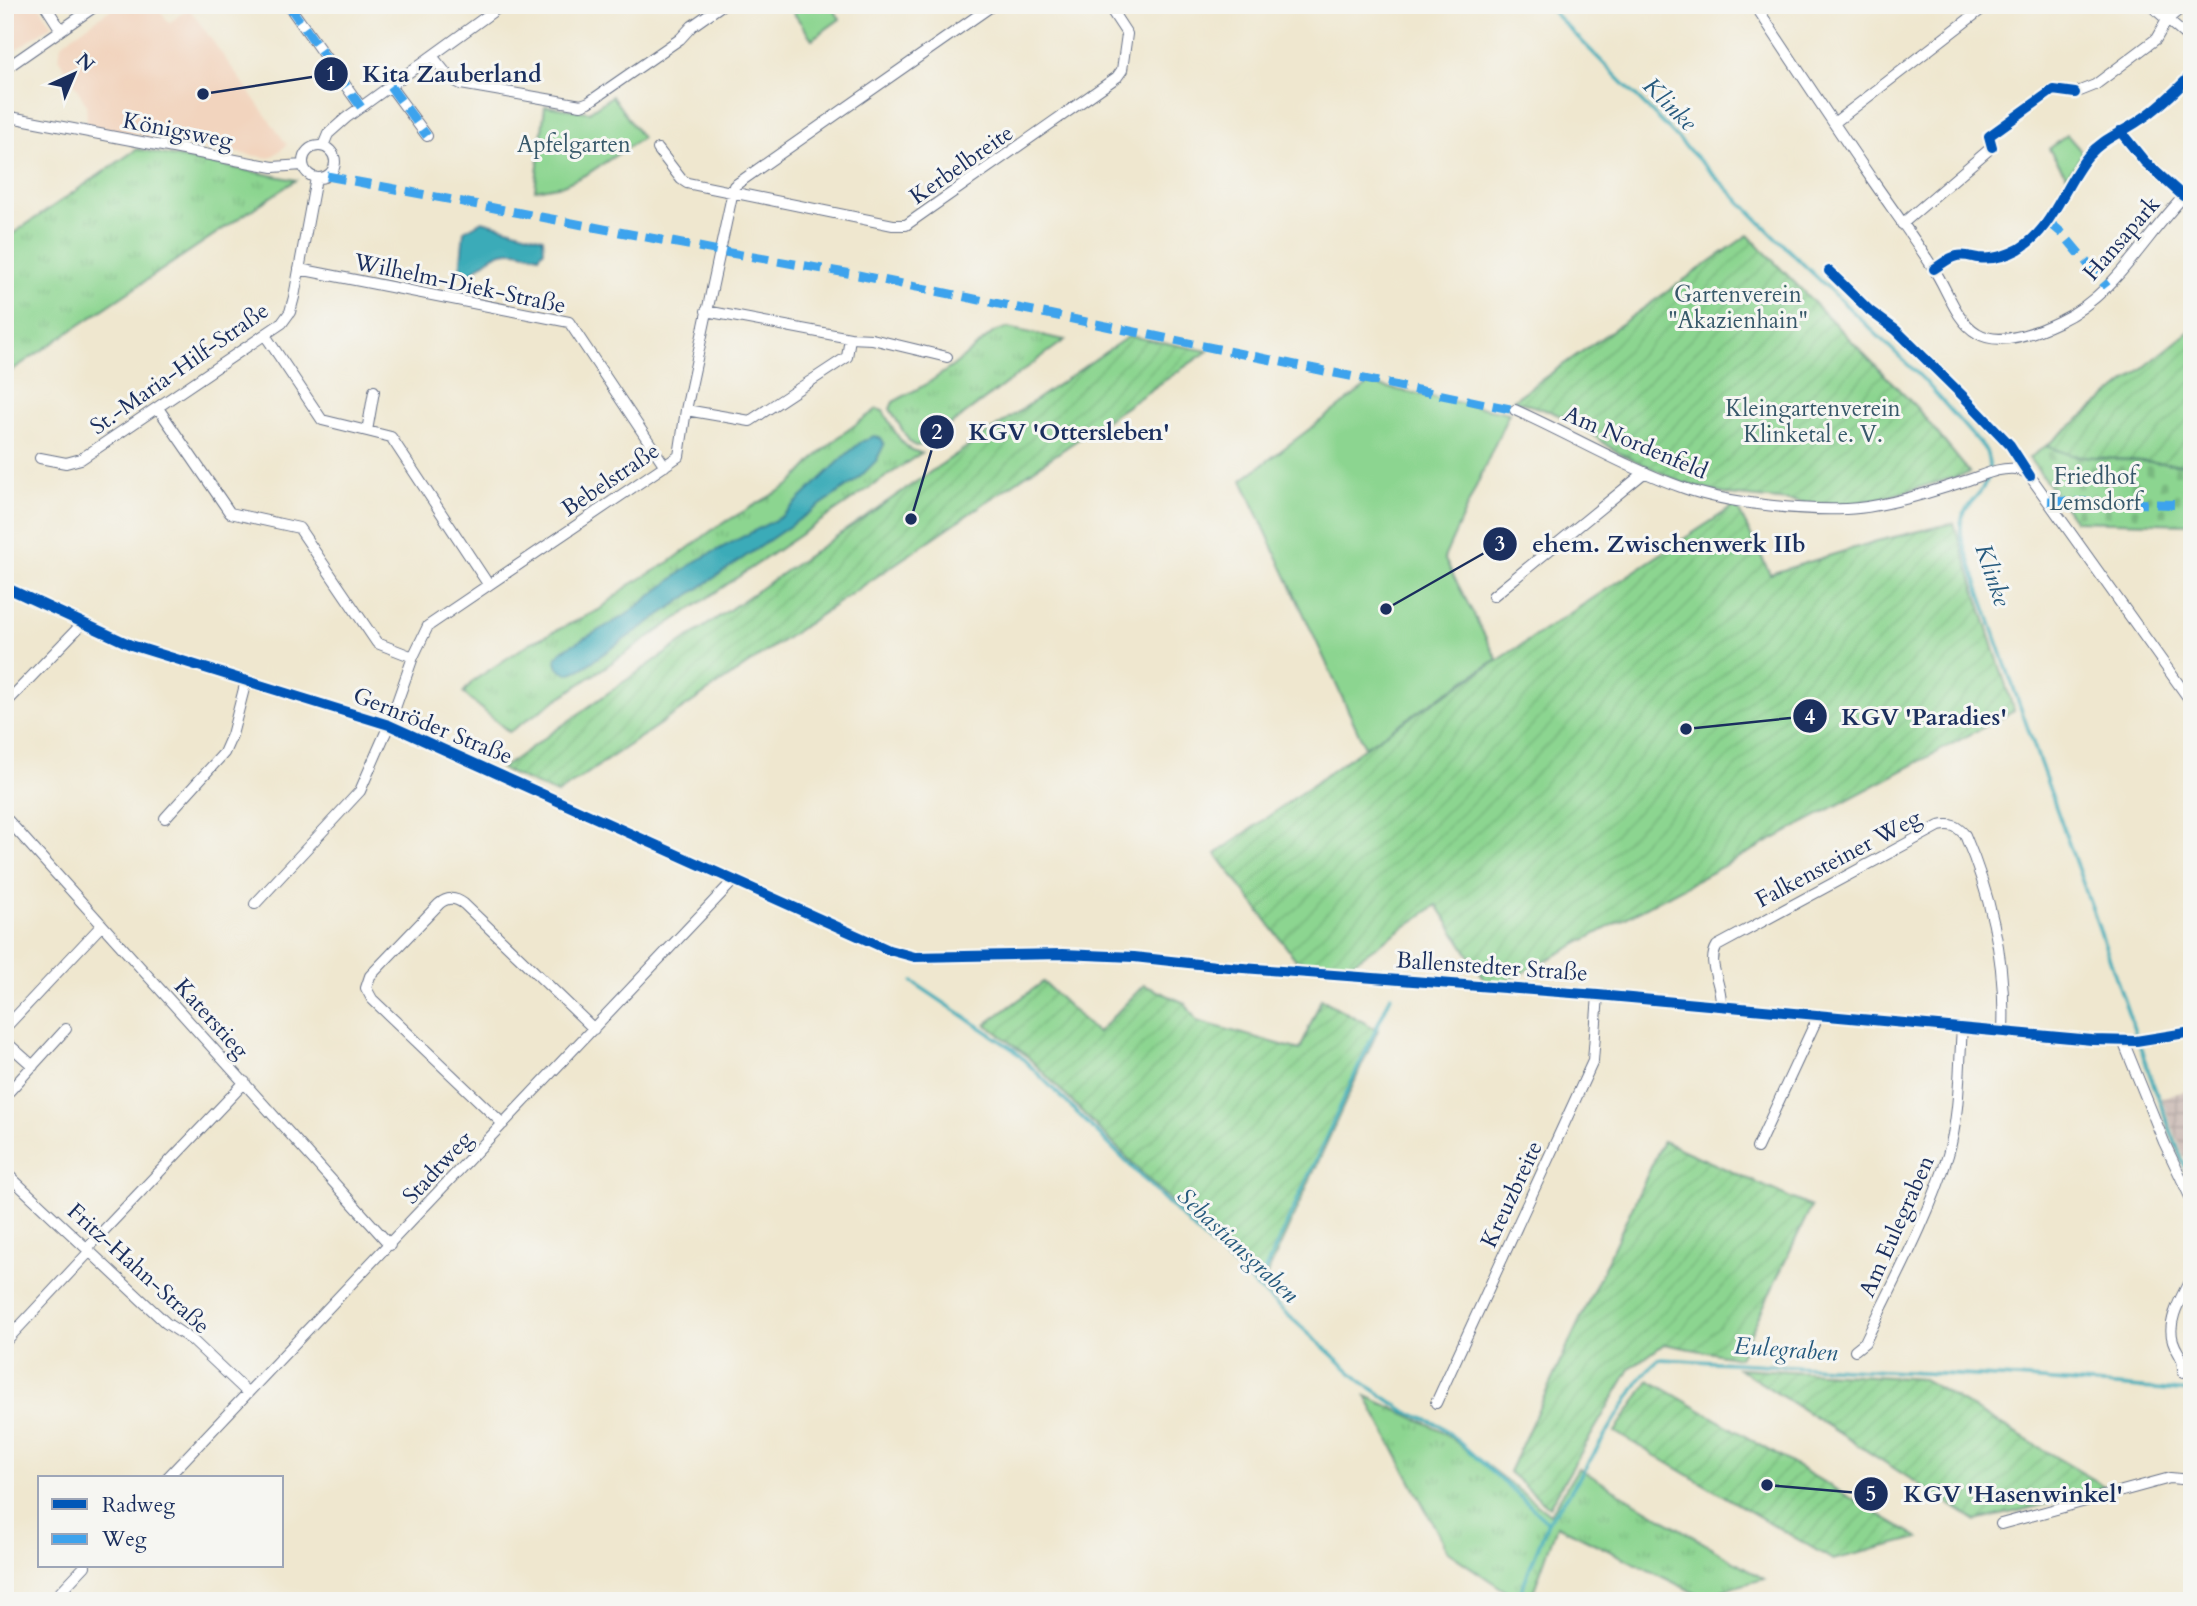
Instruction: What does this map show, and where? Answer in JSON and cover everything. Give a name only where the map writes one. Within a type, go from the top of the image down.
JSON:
[{"type":"street","points":[[45,5],[61,30]]},
{"type":"street","points":[[5,69],[97,5]]},
{"type":"street","points":[[432,56],[450,78],[461,84],[581,105],[589,103],[668,47],[722,5]]},
{"type":"street","points":[[658,149],[687,183],[732,191],[741,181],[993,5]]},
{"type":"street","name":"Kerbelbreite","points":[[732,191],[893,225],[906,225],[1117,77],[1122,70],[1127,34],[1108,5]]},
{"type":"street","points":[[1834,123],[1987,5]]},
{"type":"street","points":[[2150,5],[2192,41]]},
{"type":"street","points":[[2075,93],[2095,85],[2156,39],[2167,20],[2185,5]]},
{"type":"street","points":[[289,6],[361,107]]},
{"type":"street","name":"Hansapark","points":[[1756,6],[1934,269],[1968,325],[1982,336],[2003,339],[2060,321],[2101,293],[2192,188]]},
{"type":"street","points":[[323,146],[328,134],[361,107],[496,7]]},
{"type":"street","points":[[390,86],[427,136]]},
{"type":"street","name":"Königsweg","points":[[5,116],[273,167],[303,165]]},
{"type":"street","points":[[316,146],[323,146],[332,154],[334,166],[327,176],[316,178],[308,174],[303,165],[306,153],[316,146]]},
{"type":"street","points":[[1902,224],[1992,146]]},
{"type":"street","name":"St.-Maria-Hilf-Straße","points":[[40,458],[66,463],[81,459],[282,323],[290,312],[316,178]]},
{"type":"street","name":"Bebelstraße","points":[[254,904],[359,793],[428,626],[679,456],[686,410],[732,191]]},
{"type":"street","name":"Wilhelm-Diek-Straße","points":[[299,269],[569,322],[665,466]]},
{"type":"street","points":[[706,311],[850,338],[872,339],[947,357]]},
{"type":"street","points":[[265,335],[322,420],[391,437],[488,584]]},
{"type":"street","points":[[686,410],[750,421],[847,357],[850,338]]},
{"type":"street","points":[[367,431],[374,391]]},
{"type":"street","points":[[158,408],[230,513],[299,528],[377,643],[413,657]]},
{"type":"street","name":"Am Nordenfeld","points":[[1515,410],[1644,472],[1685,489],[1725,499],[1814,509],[1860,508],[1967,481],[1988,472],[2020,470],[2030,476],[2192,704]]},
{"type":"street","points":[[1493,596],[1644,472]]},
{"type":"street","name":"Gernröder Straße","points":[[5,587],[131,645],[389,725],[498,772],[733,881],[799,908]]},
{"type":"street","points":[[5,704],[82,624]]},
{"type":"street","points":[[165,818],[224,753],[231,739],[246,681]]},
{"type":"street","name":"Katerstieg","points":[[5,817],[390,1245]]},
{"type":"street","name":"Falkensteiner Weg","points":[[1721,1005],[1722,992],[1712,962],[1712,954],[1717,946],[1939,826],[1948,824],[1957,827],[1965,835],[1989,898],[2001,960],[2003,1031]]},
{"type":"street","name":"Stadtweg","points":[[169,1476],[733,881]]},
{"type":"street","points":[[503,1124],[372,999],[366,988],[370,976],[439,904],[446,899],[453,899],[464,904],[594,1029]]},
{"type":"street","name":"Ballenstedter Straße","points":[[799,908],[889,950],[915,957],[1063,954],[1134,957],[2131,1041],[2192,1032]]},
{"type":"street","points":[[5,1028],[102,925]]},
{"type":"street","name":"Kreuzbreite","points":[[1436,1403],[1593,1061],[1598,995]]},
{"type":"street","points":[[1757,1148],[1815,1023],[1816,1014]]},
{"type":"street","name":"Am Eulegraben","points":[[1855,1350],[1865,1342],[1927,1214],[1949,1153],[1957,1100],[1962,1027]]},
{"type":"street","points":[[5,1096],[66,1029]]},
{"type":"street","points":[[5,1041],[33,1066]]},
{"type":"street","points":[[2131,1041],[2164,1142],[2192,1201]]},
{"type":"street","points":[[5,1342],[245,1082]]},
{"type":"street","name":"Fritz-Hahn-Straße","points":[[5,1172],[166,1323],[192,1340],[248,1392]]},
{"type":"street","points":[[2183,1373],[2183,1357],[2173,1343],[2170,1326],[2192,1276]]},
{"type":"street","points":[[2001,1524],[2170,1478],[2192,1480]]},
{"type":"street","points":[[52,1601],[83,1568]]},
{"type":"shaded area","points":[[5,5],[39,5],[52,25],[5,57]]},
{"type":"shaded area","points":[[117,5],[156,5],[169,23],[189,8],[287,145],[270,158],[192,146],[87,124],[86,104],[59,59],[61,44]]},
{"type":"shaded area","points":[[2192,1089],[2192,1153],[2184,1157],[2161,1098]]},
{"type":"green space","points":[[788,5],[831,5],[840,19],[812,39]]},
{"type":"green space","name":"Apfelgarten","points":[[612,96],[642,138],[587,174],[563,185],[535,190],[545,106],[589,112]]},
{"type":"green space","points":[[2067,135],[2083,153],[2067,176],[2049,149]]},
{"type":"green space","points":[[137,149],[296,180],[5,375],[5,239]]},
{"type":"green space","points":[[1748,235],[1916,407],[1970,473],[1851,504],[1728,495],[1683,483],[1617,452],[1572,421],[1513,400]]},
{"type":"green space","points":[[1007,328],[1065,340],[922,445],[915,446],[909,441],[890,409],[893,402],[953,366],[994,332]]},
{"type":"green space","points":[[2192,329],[2192,463],[2189,465],[2071,455],[2046,446]]},
{"type":"green space","points":[[1129,336],[1208,351],[557,794],[501,769],[615,688]]},
{"type":"green space","points":[[1369,384],[1509,413],[1444,558],[1497,659],[1365,747],[1242,480]]},
{"type":"green space","points":[[877,409],[883,411],[902,442],[921,453],[509,732],[463,693],[473,681],[530,643],[599,610],[628,586],[671,561],[715,528],[791,484],[841,435]]},
{"type":"green space","name":"Friedhof Lemsdorf","points":[[2046,446],[2071,455],[2189,465],[2192,463],[2192,524],[2075,521],[2029,458]]},
{"type":"green space","points":[[1736,505],[1770,574],[1877,541],[1954,523],[2014,711],[1509,980],[1512,984],[1486,982],[1437,905],[1346,967],[1297,961],[1216,854],[1365,747]]},
{"type":"green space","points":[[1043,982],[1097,1033],[1144,985],[1185,1003],[1197,1021],[1300,1050],[1321,999],[1378,1030],[1261,1288],[1148,1179],[1026,1055],[986,1024]]},
{"type":"green space","points":[[1663,1141],[1811,1207],[1739,1358],[1664,1344],[1630,1369],[1549,1507],[1509,1472]]},
{"type":"green space","points":[[1738,1368],[1923,1379],[2110,1489],[1976,1521]]},
{"type":"green space","points":[[1649,1380],[1919,1538],[1833,1560],[1615,1432]]},
{"type":"green space","points":[[1366,1396],[1439,1429],[1550,1514],[1578,1468],[1764,1579],[1701,1596],[1557,1525],[1530,1601],[1507,1601],[1510,1594],[1448,1552]]},
{"type":"water","points":[[482,221],[543,238],[544,250],[539,256],[517,251],[502,252],[470,274],[460,271],[464,231]]},
{"type":"water","points":[[874,436],[882,439],[884,445],[876,461],[857,480],[581,669],[568,674],[559,668],[556,658],[563,650],[626,615],[696,561],[781,517],[848,453]]},
{"type":"waterway","name":"Klinke","points":[[1546,5],[1778,240],[1923,379],[1986,451],[1988,479],[1964,514],[1961,525],[1962,539],[2151,1078],[2192,1184]]},
{"type":"waterway","name":"Sebastiansgraben","points":[[913,982],[1014,1050],[1205,1240],[1361,1381],[1405,1411],[1440,1425],[1548,1522]]},
{"type":"waterway","points":[[1257,1288],[1391,996]]},
{"type":"waterway","name":"Eulegraben","points":[[1517,1601],[1548,1522],[1570,1492],[1641,1378],[1659,1359],[2016,1378],[2192,1392]]},
{"type":"marked path","points":[[491,5],[494,10]]},
{"type":"marked path","points":[[289,6],[361,107]]},
{"type":"marked path","points":[[390,86],[427,136]]},
{"type":"marked path","points":[[327,176],[858,275],[1515,410]]},
{"type":"marked path","points":[[2049,222],[2063,234],[2107,287]]},
{"type":"marked path","points":[[2048,501],[2192,505]]},
{"type":"cycle path","points":[[1934,269],[1960,255],[1994,258],[2019,249],[2031,240],[2050,218],[2088,156],[2106,140],[2154,110],[2192,74]]},
{"type":"cycle path","points":[[1992,147],[1989,136],[2053,90],[2075,93]]},
{"type":"cycle path","points":[[2120,131],[2145,162],[2183,196]]},
{"type":"cycle path","points":[[1829,271],[1870,311],[1896,330],[1964,397],[2010,445],[2030,476]]},
{"type":"cycle path","points":[[5,587],[131,645],[389,725],[889,950],[915,957],[1063,954],[1134,957],[1216,966],[1598,995],[2092,1040],[2136,1041],[2192,1032]]},
{"type":"place","name":"Kita Zauberland","points":[[203,94]]},
{"type":"place","name":"KGV 'Ottersleben'","points":[[911,519]]},
{"type":"place","name":"ehem. Zwischenwerk IIb","points":[[1386,609]]},
{"type":"place","name":"KGV 'Paradies'","points":[[1686,729]]},
{"type":"place","name":"KGV 'Hasenwinkel'","points":[[1767,1485]]},
{"type":"park label","name":"Gartenverein \"Akazienhain\"","points":[[1738,307]]},
{"type":"park label","name":"Kleingartenverein Klinketal e. V.","points":[[1813,421]]}]
